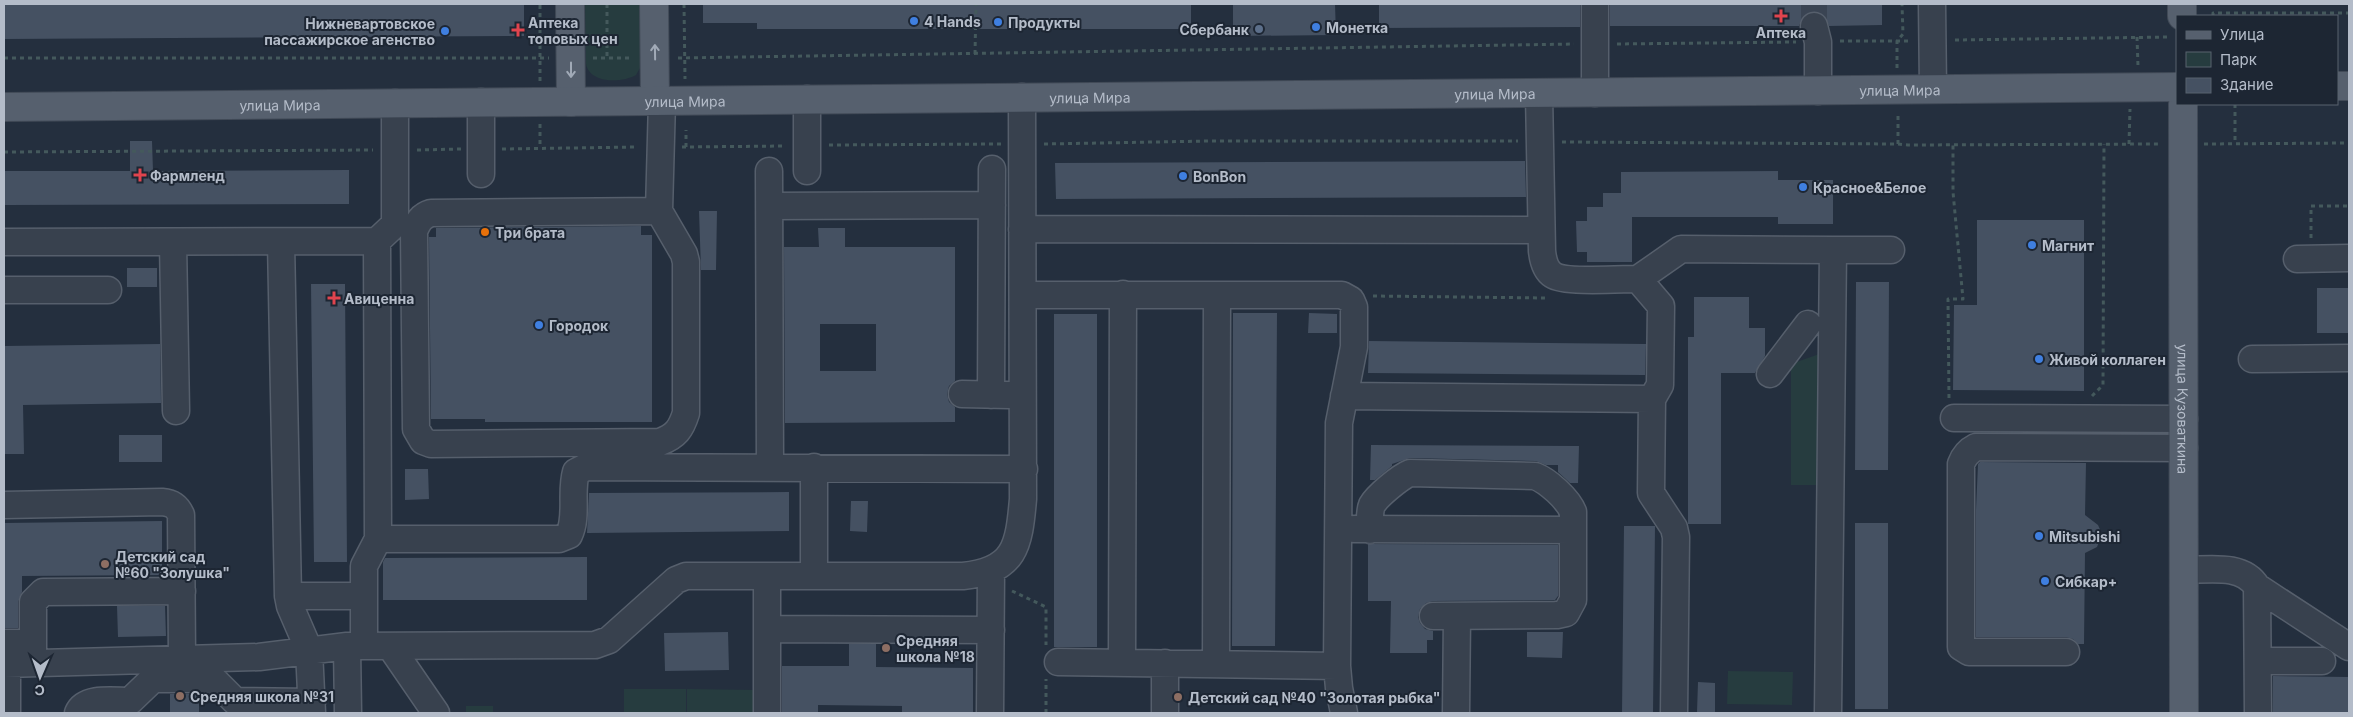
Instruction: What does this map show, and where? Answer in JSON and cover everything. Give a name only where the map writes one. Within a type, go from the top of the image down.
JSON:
[{"type":"main road","points":[[570,4],[571,102]]},
{"type":"main road","points":[[654,4],[655,58],[668,101]]},
{"type":"main road","name":"улица Мира","points":[[4,107],[2176,87]]},
{"type":"main road","name":"улица Кузоваткина","points":[[2183,105],[2184,713]]},
{"type":"street","points":[[1594,4],[1595,93]]},
{"type":"street","points":[[1932,4],[1933,89]]},
{"type":"street","points":[[1816,34],[1818,91]]},
{"type":"street","points":[[1539,94],[1541,230],[1544,264],[1552,275],[1565,279],[1638,279],[1680,249],[1891,250]]},
{"type":"street","points":[[7,713],[5,657],[33,653],[182,659],[259,657],[356,646],[595,645],[609,640],[676,580],[686,576],[963,576],[985,574],[1000,566],[1010,555],[1020,533],[1024,468],[1022,97]]},
{"type":"street","points":[[807,99],[807,158]]},
{"type":"street","points":[[659,211],[431,213],[424,216],[417,223],[414,232],[417,435],[423,441],[431,444],[660,442],[672,438],[682,428],[686,413],[686,262],[684,254],[659,211],[674,147],[668,101]]},
{"type":"street","points":[[481,102],[481,161]]},
{"type":"street","points":[[4,242],[378,241],[395,224],[395,103]]},
{"type":"street","points":[[992,169],[992,395]]},
{"type":"street","points":[[769,171],[770,467]]},
{"type":"street","points":[[770,206],[992,205]]},
{"type":"street","points":[[1022,229],[1541,230]]},
{"type":"street","points":[[348,713],[364,596],[365,560],[378,539],[378,241]]},
{"type":"street","points":[[174,242],[176,411]]},
{"type":"street","points":[[78,713],[80,709],[92,702],[130,701],[153,679],[213,679],[235,701],[312,708],[309,650],[290,606],[288,596],[281,242]]},
{"type":"street","points":[[1828,713],[1820,324],[1833,250]]},
{"type":"street","points":[[2304,259],[2349,258]]},
{"type":"street","points":[[378,269],[414,269]]},
{"type":"street","points":[[1638,279],[1661,306],[1660,385],[1652,398],[1651,493],[1674,528],[1676,537],[1674,713]]},
{"type":"street","points":[[4,290],[108,290]]},
{"type":"street","points":[[1122,662],[1123,294]]},
{"type":"street","points":[[1023,295],[1342,296],[1351,300],[1354,307],[1354,347],[1339,423],[1337,666],[1344,713]]},
{"type":"street","points":[[1216,664],[1217,295]]},
{"type":"street","points":[[1782,324],[1820,324]]},
{"type":"street","points":[[1770,374],[1820,324]]},
{"type":"street","points":[[2252,358],[2349,358]]},
{"type":"street","points":[[962,394],[1024,395]]},
{"type":"street","points":[[1344,396],[1652,398]]},
{"type":"street","points":[[1951,410],[2184,419]]},
{"type":"street","points":[[2066,652],[1970,652],[1961,647],[1961,464],[1964,458],[1969,451],[1976,447],[2184,448]]},
{"type":"street","points":[[378,539],[559,539],[568,535],[573,526],[573,482],[576,472],[586,467],[1024,468]]},
{"type":"street","points":[[814,467],[814,576]]},
{"type":"street","points":[[1370,530],[1373,504],[1402,476],[1410,473],[1535,476],[1541,478],[1570,505],[1573,512],[1573,600],[1566,612],[1557,615],[1445,616],[1456,713]]},
{"type":"street","points":[[4,504],[171,503],[178,508],[181,515],[182,659]]},
{"type":"street","points":[[1338,529],[1573,530]]},
{"type":"street","points":[[2184,570],[2236,571],[2247,575],[2257,587],[2349,647]]},
{"type":"street","points":[[990,713],[991,571]]},
{"type":"street","points":[[767,576],[767,713]]},
{"type":"street","points":[[2257,587],[2258,713]]},
{"type":"street","points":[[33,653],[33,602],[43,592],[182,591]]},
{"type":"street","points":[[288,596],[364,596]]},
{"type":"street","points":[[767,629],[991,630]]},
{"type":"street","points":[[390,646],[436,713]]},
{"type":"street","points":[[2258,661],[2322,661]]},
{"type":"street","points":[[1058,662],[1337,666]]},
{"type":"street","points":[[1165,663],[1165,713]]},
{"type":"path","points":[[540,4],[540,148]]},
{"type":"path","points":[[607,4],[607,58]]},
{"type":"path","points":[[674,147],[668,101],[685,58],[684,4]]},
{"type":"path","points":[[975,54],[976,4]]},
{"type":"path","points":[[1902,4],[1903,34]]},
{"type":"path","points":[[2213,15],[2349,13]]},
{"type":"path","points":[[4,58],[685,58],[1594,44],[1816,34],[1932,40],[2176,37]]},
{"type":"path","points":[[2234,105],[2235,144]]},
{"type":"path","points":[[4,152],[395,150],[481,161],[540,148],[674,147],[807,158],[1022,144],[1210,141],[1953,145],[2349,143]]},
{"type":"path","points":[[2091,397],[2103,385],[2104,144]]},
{"type":"path","points":[[1951,410],[1948,299],[1963,299],[1953,192],[1953,145]]},
{"type":"path","points":[[2304,259],[2311,206],[2349,206]]},
{"type":"path","points":[[1342,296],[1549,298]]},
{"type":"green space","points":[[585,4],[640,4],[641,66],[636,75],[630,78],[607,80],[589,71],[586,64]]},
{"type":"green space","points":[[1822,353],[1821,485],[1791,485],[1791,364]]},
{"type":"green space","points":[[1728,671],[1793,672],[1792,705],[1727,704]]},
{"type":"green space","points":[[624,689],[686,689],[686,713],[624,713]]},
{"type":"green space","points":[[687,689],[757,690],[757,713],[687,713]]},
{"type":"green space","points":[[466,706],[493,706],[493,713],[466,713]]},
{"type":"building","points":[[4,4],[524,4],[524,36],[4,39]]},
{"type":"building","points":[[703,4],[1191,4],[1191,29],[757,29],[757,23],[703,23]]},
{"type":"building","points":[[1233,4],[1335,4],[1336,35],[1233,36]]},
{"type":"building","points":[[1379,4],[1580,4],[1580,27],[1379,28]]},
{"type":"building","points":[[1610,4],[1882,4],[1882,25],[1829,26],[1824,15],[1811,11],[1803,16],[1799,26],[1610,26]]},
{"type":"building","points":[[130,141],[152,141],[153,171],[349,170],[349,204],[4,205],[4,171],[130,171]]},
{"type":"building","points":[[1525,161],[1526,197],[1056,199],[1055,163]]},
{"type":"building","points":[[1778,171],[1778,180],[1833,180],[1833,224],[1778,224],[1778,217],[1632,217],[1632,262],[1587,262],[1587,252],[1577,252],[1576,221],[1587,221],[1587,207],[1603,207],[1603,193],[1621,193],[1621,172]]},
{"type":"building","points":[[699,211],[717,211],[716,270],[701,270]]},
{"type":"building","points":[[1977,220],[2084,220],[2084,391],[1953,390],[1954,305],[1977,305]]},
{"type":"building","points":[[641,226],[641,235],[652,235],[652,422],[485,422],[485,419],[431,419],[429,237],[436,237],[436,228]]},
{"type":"building","points":[[818,228],[845,228],[845,247],[955,247],[955,381],[949,386],[947,394],[949,402],[955,407],[955,422],[785,423],[784,247],[819,247]],"holes":[[[820,324],[876,324],[876,371],[820,371]]]},
{"type":"building","points":[[127,268],[157,268],[157,287],[127,287]]},
{"type":"building","points":[[1856,282],[1889,282],[1888,470],[1855,470]]},
{"type":"building","points":[[311,284],[345,284],[347,562],[314,562]]},
{"type":"building","points":[[2317,288],[2349,288],[2349,333],[2317,333]]},
{"type":"building","points":[[1694,297],[1749,297],[1749,328],[1765,328],[1765,356],[1755,373],[1721,373],[1721,524],[1688,524],[1688,337],[1694,337]]},
{"type":"building","points":[[1233,313],[1277,313],[1275,646],[1232,646]]},
{"type":"building","points":[[1309,313],[1337,314],[1337,333],[1308,333]]},
{"type":"building","points":[[1054,314],[1097,314],[1097,647],[1054,647]]},
{"type":"building","points":[[1369,341],[1646,344],[1645,375],[1368,373]]},
{"type":"building","points":[[160,344],[161,403],[23,405],[24,454],[4,454],[4,346]]},
{"type":"building","points":[[119,435],[162,435],[162,462],[119,462]]},
{"type":"building","points":[[1371,445],[1579,446],[1578,483],[1570,483],[1558,472],[1558,465],[1546,465],[1536,461],[1410,458],[1392,464],[1375,480],[1370,480]]},
{"type":"building","name":"Mitsubishi","points":[[1980,462],[2086,463],[2085,515],[2098,525],[2102,534],[2097,547],[2085,553],[2084,644],[2078,644],[2073,639],[2066,637],[1976,637],[1976,510],[1978,464]]},
{"type":"building","points":[[405,469],[428,469],[429,499],[405,500]]},
{"type":"building","points":[[789,492],[789,531],[587,533],[589,493]]},
{"type":"building","points":[[851,501],[868,501],[867,532],[850,531]]},
{"type":"building","points":[[162,521],[162,575],[22,576],[22,592],[18,602],[18,628],[4,628],[4,523]]},
{"type":"building","points":[[1855,523],[1888,523],[1888,709],[1855,709]]},
{"type":"building","points":[[1624,526],[1655,526],[1653,713],[1622,713]]},
{"type":"building","points":[[1368,544],[1558,545],[1558,596],[1555,600],[1433,601],[1426,603],[1420,609],[1418,617],[1425,629],[1433,631],[1433,640],[1427,640],[1427,653],[1390,653],[1391,601],[1368,601]]},
{"type":"building","points":[[587,557],[587,600],[383,600],[383,562],[385,558]]},
{"type":"building","points":[[117,606],[165,606],[166,636],[118,637]]},
{"type":"building","points":[[728,632],[729,670],[665,671],[664,633]]},
{"type":"building","points":[[1527,632],[1563,632],[1562,658],[1527,657]]},
{"type":"building","points":[[849,644],[876,644],[876,667],[973,668],[973,713],[902,713],[902,706],[818,705],[818,713],[782,713],[782,666],[849,666]]},
{"type":"building","points":[[2273,676],[2349,677],[2349,713],[2273,713]]},
{"type":"building","points":[[1698,682],[1715,683],[1715,712],[1697,712]]},
{"type":"building","points":[[170,694],[199,694],[199,713],[170,713]]},
{"type":"tunnel","points":[[1814,4],[1814,26]]},
{"type":"place","name":"Аптека","points":[[1781,16]]},
{"type":"place","name":"4 Hands","points":[[914,21]]},
{"type":"place","name":"Продукты","points":[[998,22]]},
{"type":"place","name":"Монетка","points":[[1316,27]]},
{"type":"place","name":"Сбербанк","points":[[1259,29]]},
{"type":"place","name":"Аптека топовых цен","points":[[518,30]]},
{"type":"place","name":"Нижневартовское пассажирское агенство","points":[[445,31]]},
{"type":"place","name":"Фармленд","points":[[140,175]]},
{"type":"place","name":"BonBon","points":[[1183,176]]},
{"type":"place","name":"Красное&Белое","points":[[1803,187]]},
{"type":"place","name":"Три брата","points":[[485,232]]},
{"type":"place","name":"Магнит","points":[[2032,245]]},
{"type":"place","name":"Авиценна","points":[[334,298]]},
{"type":"place","name":"Городок","points":[[539,325]]},
{"type":"place","name":"Живой коллаген","points":[[2039,359]]},
{"type":"place","name":"Mitsubishi","points":[[2039,536]]},
{"type":"place","name":"Детский сад №60 \"Золушка\"","points":[[105,564]]},
{"type":"place","name":"Сибкар+","points":[[2045,581]]},
{"type":"place","name":"Средняя школа №18","points":[[886,648]]},
{"type":"place","name":"Средняя школа №31","points":[[180,696]]},
{"type":"place","name":"Детский сад №40 \"Золотая рыбка\"","points":[[1178,697]]}]
